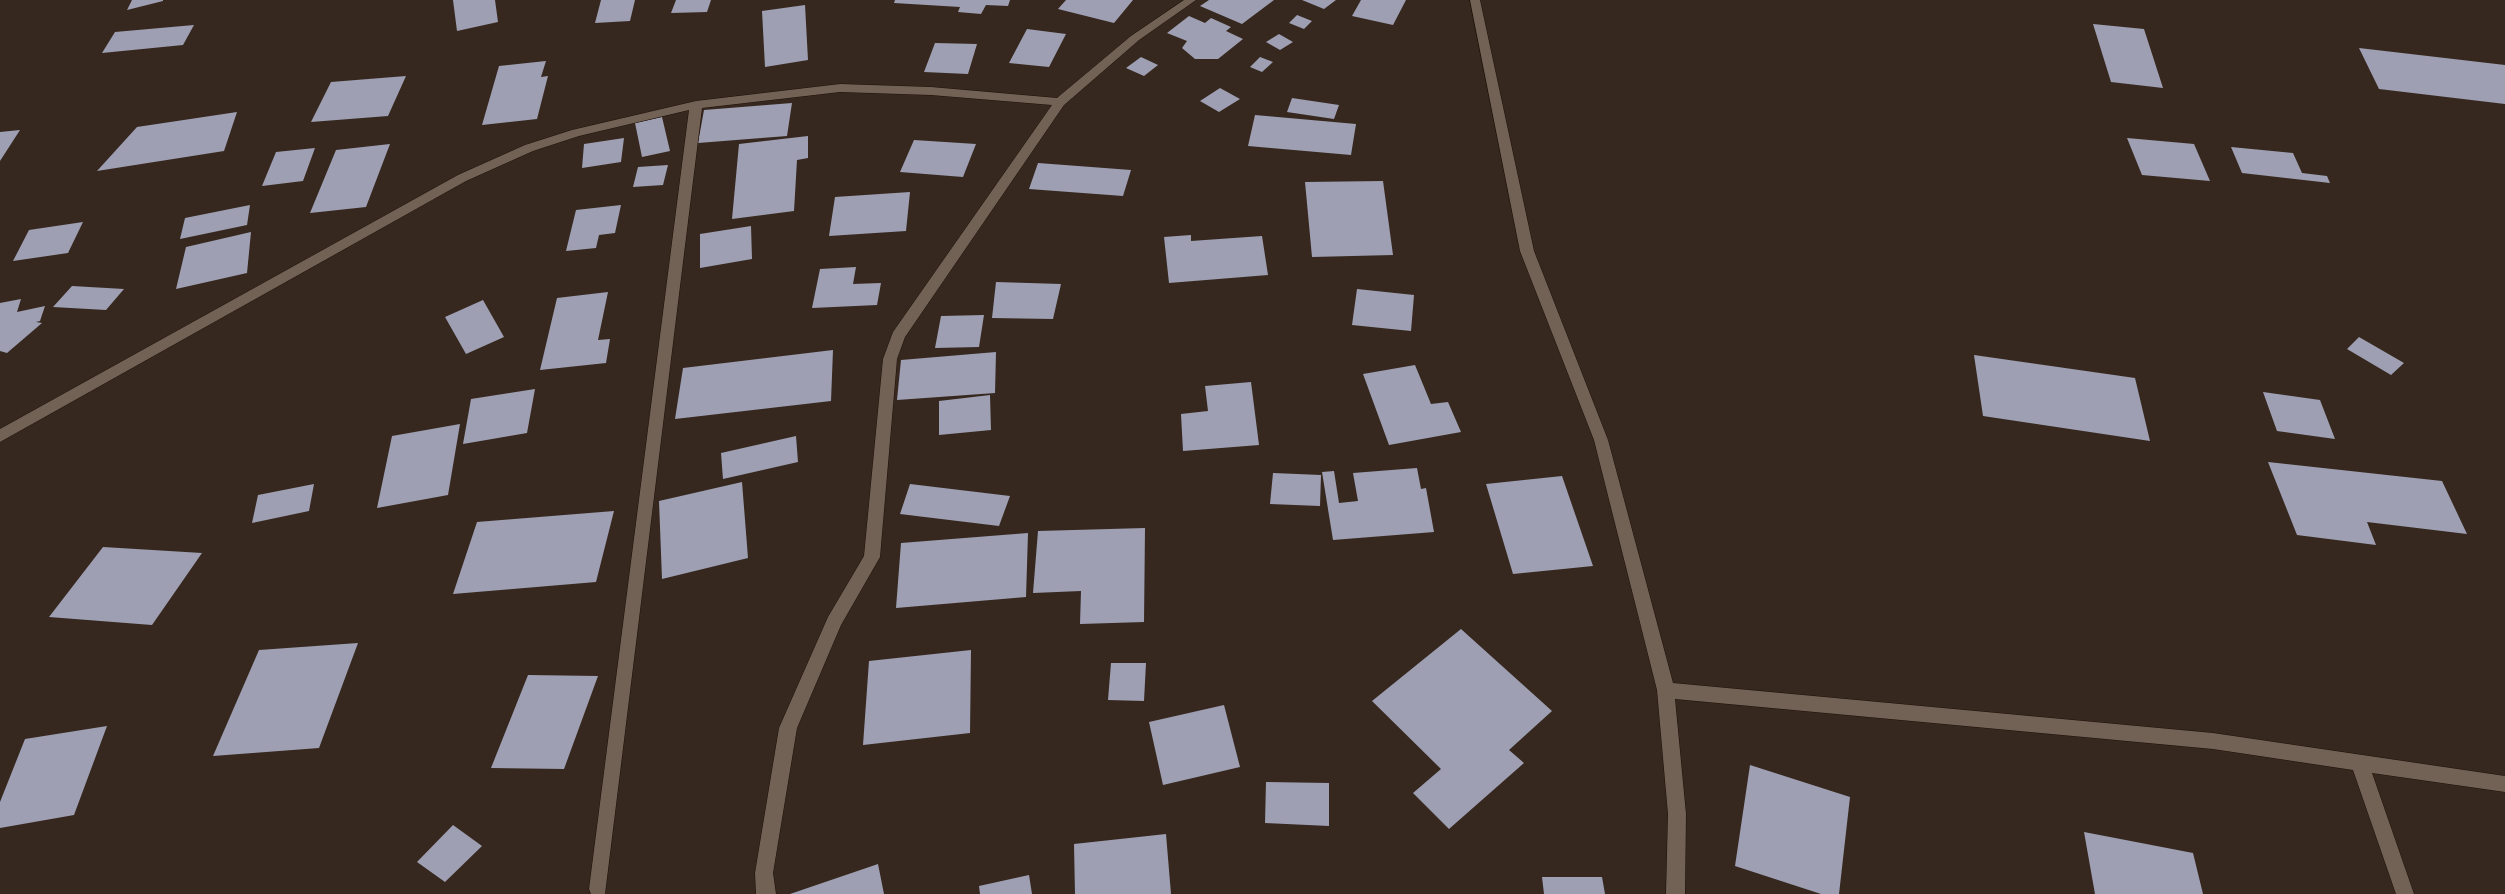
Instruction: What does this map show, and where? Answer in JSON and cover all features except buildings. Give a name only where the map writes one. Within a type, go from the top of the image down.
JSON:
[{"type":"street","points":[[766,894],[764,873],[788,728],[834,622],[872,557],[890,359],[898,336],[1060,102],[1135,38],[1191,0]]},
{"type":"street","points":[[1475,0],[1527,251],[1601,440],[1666,690],[1677,814],[1676,894]]},
{"type":"street","points":[[0,436],[462,178],[529,148],[576,133],[696,105],[840,88],[932,91],[1060,102]]},
{"type":"street","points":[[598,889],[696,105]]},
{"type":"street","points":[[1666,690],[2213,741],[2505,784]]},
{"type":"street","points":[[2360,763],[2405,894]]}]
